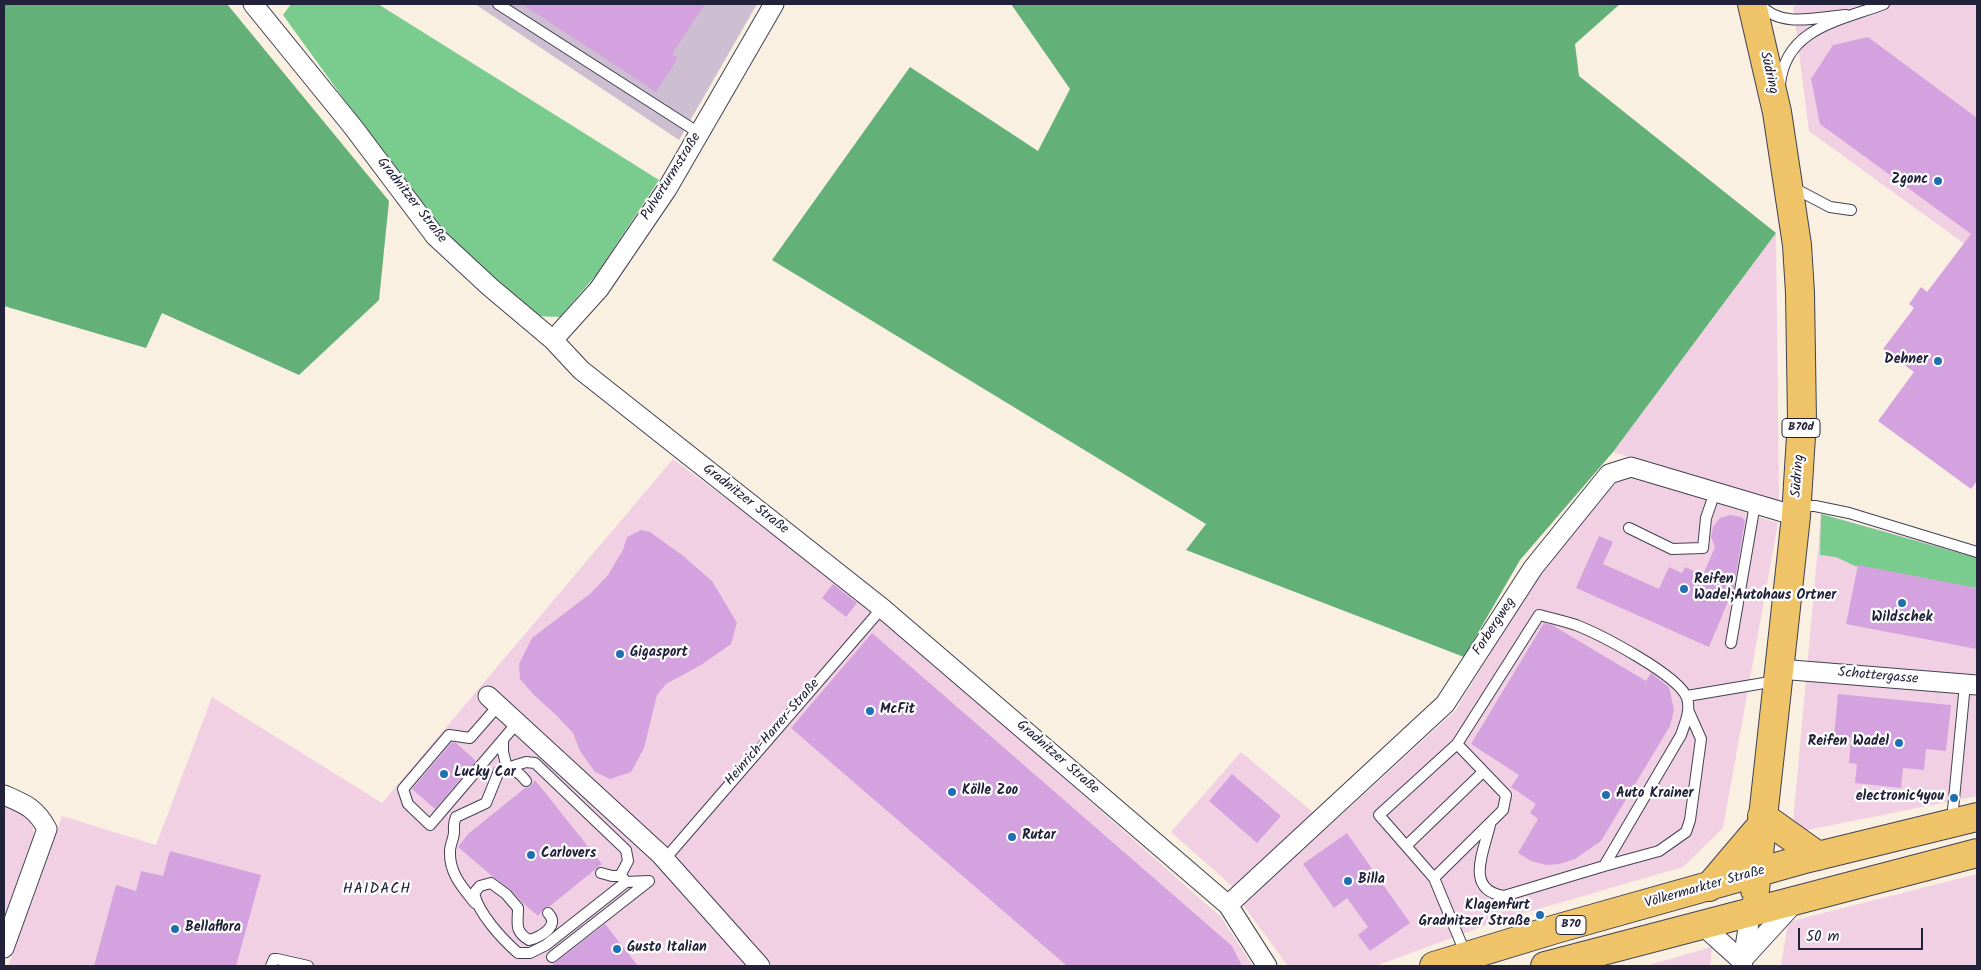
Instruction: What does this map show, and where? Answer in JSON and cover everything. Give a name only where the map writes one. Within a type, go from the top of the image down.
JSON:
[{"type":"main road","name":"Südring","points":[[1752,4],[1777,112],[1797,245],[1800,293],[1802,420],[1796,511],[1755,890]]},
{"type":"main road","name":"Völkermarkter Straße","points":[[1434,966],[1818,856],[1965,820]]},
{"type":"main road","points":[[1709,887],[1761,822],[1818,856]]},
{"type":"main road","name":"B70","points":[[1546,966],[1977,853]]},
{"type":"main road","points":[[1709,887],[1755,890],[1798,899]]},
{"type":"street","name":"Gradnitzer Straße","points":[[253,4],[354,127],[435,236],[490,287],[553,340],[581,370],[882,608],[1228,905],[1267,966]]},
{"type":"street","name":"Pulverturmstraße","points":[[553,340],[599,289],[666,189],[774,4]]},
{"type":"street","name":"Forbergweg","points":[[1228,905],[1445,704],[1532,568],[1609,474],[1631,468],[1755,504],[1796,511]]},
{"type":"street","name":"Schottergasse","points":[[1778,675],[1971,685]]},
{"type":"street","points":[[493,701],[665,860],[760,966]]},
{"type":"street","points":[[4,796],[27,805],[40,816],[47,829],[4,948]]},
{"type":"street","points":[[1743,962],[1755,890]]},
{"type":"street","points":[[1743,962],[1798,899]]},
{"type":"street","points":[[1702,925],[1743,962]]},
{"type":"lane","points":[[498,4],[699,133]]},
{"type":"lane","points":[[1760,4],[1765,10],[1782,18],[1794,20],[1856,13]]},
{"type":"lane","points":[[1777,112],[1781,76],[1789,53],[1799,41],[1812,32],[1856,13],[1884,4]]},
{"type":"lane","points":[[1789,186],[1830,207],[1851,210]]},
{"type":"lane","points":[[1629,528],[1672,549],[1703,548],[1706,518],[1715,492]]},
{"type":"lane","points":[[1731,643],[1755,504]]},
{"type":"lane","points":[[1796,511],[1815,506],[1849,514],[1977,552]]},
{"type":"lane","name":"Heinrich-Harrer-Straße","points":[[665,860],[882,608]]},
{"type":"lane","points":[[1466,956],[1434,878],[1379,815],[1457,744],[1539,615],[1576,625],[1623,648],[1662,672],[1687,696],[1689,712],[1701,740],[1690,820],[1686,832],[1659,852],[1604,866],[1504,896],[1495,895],[1487,890],[1478,874],[1490,824]]},
{"type":"lane","points":[[1687,696],[1778,675]]},
{"type":"lane","points":[[1965,820],[1971,685]]},
{"type":"lane","points":[[493,701],[470,738],[449,735],[402,789],[408,804],[430,825],[517,723]]},
{"type":"lane","points":[[1604,866],[1682,735],[1689,712]]},
{"type":"lane","points":[[503,740],[507,768]]},
{"type":"lane","points":[[1434,878],[1503,810],[1506,795],[1457,744]]},
{"type":"lane","points":[[526,762],[535,763],[626,850],[628,861],[623,879],[546,945],[530,953],[518,953],[507,943],[458,882],[451,868],[450,851],[454,833],[452,825],[456,817],[486,803],[499,771],[526,762]]},
{"type":"lane","points":[[507,768],[519,772],[526,781]]},
{"type":"lane","points":[[1406,846],[1483,772]]},
{"type":"lane","points":[[552,957],[648,881],[623,879],[601,873]]},
{"type":"lane","points":[[476,904],[474,893],[480,886],[491,884],[506,894],[518,908],[517,928],[521,935],[529,940],[540,937],[549,929],[553,922],[552,917],[548,913]]},
{"type":"lane","points":[[492,924],[503,930],[512,927],[518,920]]},
{"type":"lane","points":[[271,966],[274,959],[277,959],[308,966]]},
{"type":"shaded area","points":[[475,4],[757,4],[679,140]]},
{"type":"shaded area","points":[[1806,4],[1977,4],[1977,253],[1809,131],[1793,6]]},
{"type":"shaded area","points":[[1776,233],[1779,503],[1613,452]]},
{"type":"shaded area","points":[[673,459],[868,605],[1221,917],[1253,966],[8,966],[62,816],[156,845],[212,697],[382,803]]},
{"type":"shaded area","points":[[1631,476],[1778,523],[1723,828],[1683,867],[1497,921],[1376,966],[1288,966],[1243,905],[1455,711],[1534,583],[1612,483]]},
{"type":"shaded area","points":[[1821,514],[1977,556],[1977,796],[1792,833]]},
{"type":"shaded area","points":[[1241,752],[1314,813],[1233,887],[1171,832]]},
{"type":"shaded area","points":[[4,804],[25,812],[32,824],[35,837],[4,923]]},
{"type":"shaded area","points":[[1977,874],[1977,966],[1781,966],[1788,922]]},
{"type":"shaded area","points":[[1712,947],[1710,966],[1645,966]]},
{"type":"green space","points":[[4,4],[227,4],[389,201],[379,300],[299,375],[162,313],[146,348],[4,306]]},
{"type":"green space","points":[[291,4],[378,4],[659,180],[596,275],[560,317],[533,316],[437,228],[283,15]]},
{"type":"green space","points":[[1011,4],[1620,4],[1575,44],[1579,76],[1776,233],[1613,452],[1520,560],[1464,657],[1186,550],[1206,524],[772,260],[910,67],[1038,151],[1070,89]]},
{"type":"green space","points":[[1821,514],[1977,558],[1977,588],[1855,566],[1836,557],[1820,555]]},
{"type":"building","points":[[522,4],[705,4],[672,54],[678,58],[656,92]]},
{"type":"building","points":[[1868,37],[1977,118],[1977,481],[1971,489],[1878,421],[1914,372],[1883,349],[1914,308],[1909,304],[1921,287],[1927,292],[1971,234],[1820,124],[1811,79],[1833,45]]},
{"type":"building","points":[[1730,515],[1741,517],[1745,520],[1734,587],[1709,647],[1576,588],[1599,536],[1613,542],[1603,564],[1659,589],[1669,567],[1682,573],[1685,567],[1703,575],[1715,547],[1711,537],[1713,527],[1720,518]]},
{"type":"building","name":"Gigasport","points":[[641,530],[650,532],[682,555],[712,581],[737,623],[731,644],[701,665],[666,684],[657,695],[644,748],[631,772],[610,779],[595,772],[580,751],[573,733],[520,679],[519,664],[532,638],[591,593],[608,575],[623,550],[627,537]]},
{"type":"building","points":[[1858,565],[1977,588],[1977,649],[1846,624]]},
{"type":"building","points":[[833,584],[857,603],[846,617],[822,598]]},
{"type":"building","points":[[1544,623],[1552,625],[1646,681],[1651,673],[1669,687],[1674,710],[1670,726],[1601,841],[1575,859],[1559,864],[1546,865],[1531,861],[1518,853],[1538,819],[1530,813],[1536,804],[1511,787],[1519,775],[1471,744]]},
{"type":"building","name":"Rutar","points":[[872,633],[1232,946],[1242,966],[1067,966],[791,728]]},
{"type":"building","name":"Reifen Wadel","points":[[1838,694],[1951,705],[1946,751],[1926,749],[1924,770],[1903,768],[1901,788],[1855,783],[1857,764],[1849,763],[1851,738],[1834,736]]},
{"type":"building","name":"Lucky Car","points":[[452,742],[456,743],[476,761],[435,809],[412,789]]},
{"type":"building","points":[[1232,774],[1281,816],[1257,843],[1209,801]]},
{"type":"building","name":"Carlovers","points":[[535,780],[602,864],[550,906],[544,908],[538,916],[510,889],[458,847],[468,834],[525,788],[530,787]]},
{"type":"building","name":"Billa","points":[[1347,833],[1410,923],[1370,951],[1358,935],[1368,927],[1347,898],[1334,908],[1303,864]]},
{"type":"building","name":"Bellaflora","points":[[170,851],[261,875],[236,966],[94,966],[116,885],[136,891],[141,871],[163,876]]},
{"type":"building","points":[[605,924],[638,966],[551,966],[556,962]]},
{"type":"place","name":"Zgonc","points":[[1938,181]]},
{"type":"place","name":"Dehner","points":[[1938,361]]},
{"type":"place","name":"Reifen Wadel;Autohaus Ortner","points":[[1684,589]]},
{"type":"place","name":"Wildschek","points":[[1902,603]]},
{"type":"place","name":"Gigasport","points":[[620,654]]},
{"type":"place","name":"McFit","points":[[870,711]]},
{"type":"place","name":"Reifen Wadel","points":[[1899,743]]},
{"type":"place","name":"Lucky Car","points":[[444,774]]},
{"type":"place","name":"Kölle Zoo","points":[[952,792]]},
{"type":"place","name":"Auto Krainer","points":[[1606,795]]},
{"type":"place","name":"electronic4you","points":[[1954,798]]},
{"type":"place","name":"Rutar","points":[[1012,837]]},
{"type":"place","name":"Carlovers","points":[[531,855]]},
{"type":"place","name":"Billa","points":[[1348,881]]},
{"type":"place","name":"Klagenfurt Gradnitzer Straße","points":[[1540,915]]},
{"type":"place","name":"Bellaflora","points":[[175,929]]},
{"type":"place","name":"Gusto Italian","points":[[617,949]]},
{"type":"district","name":"HAIDACH","points":[[377,890]]}]
